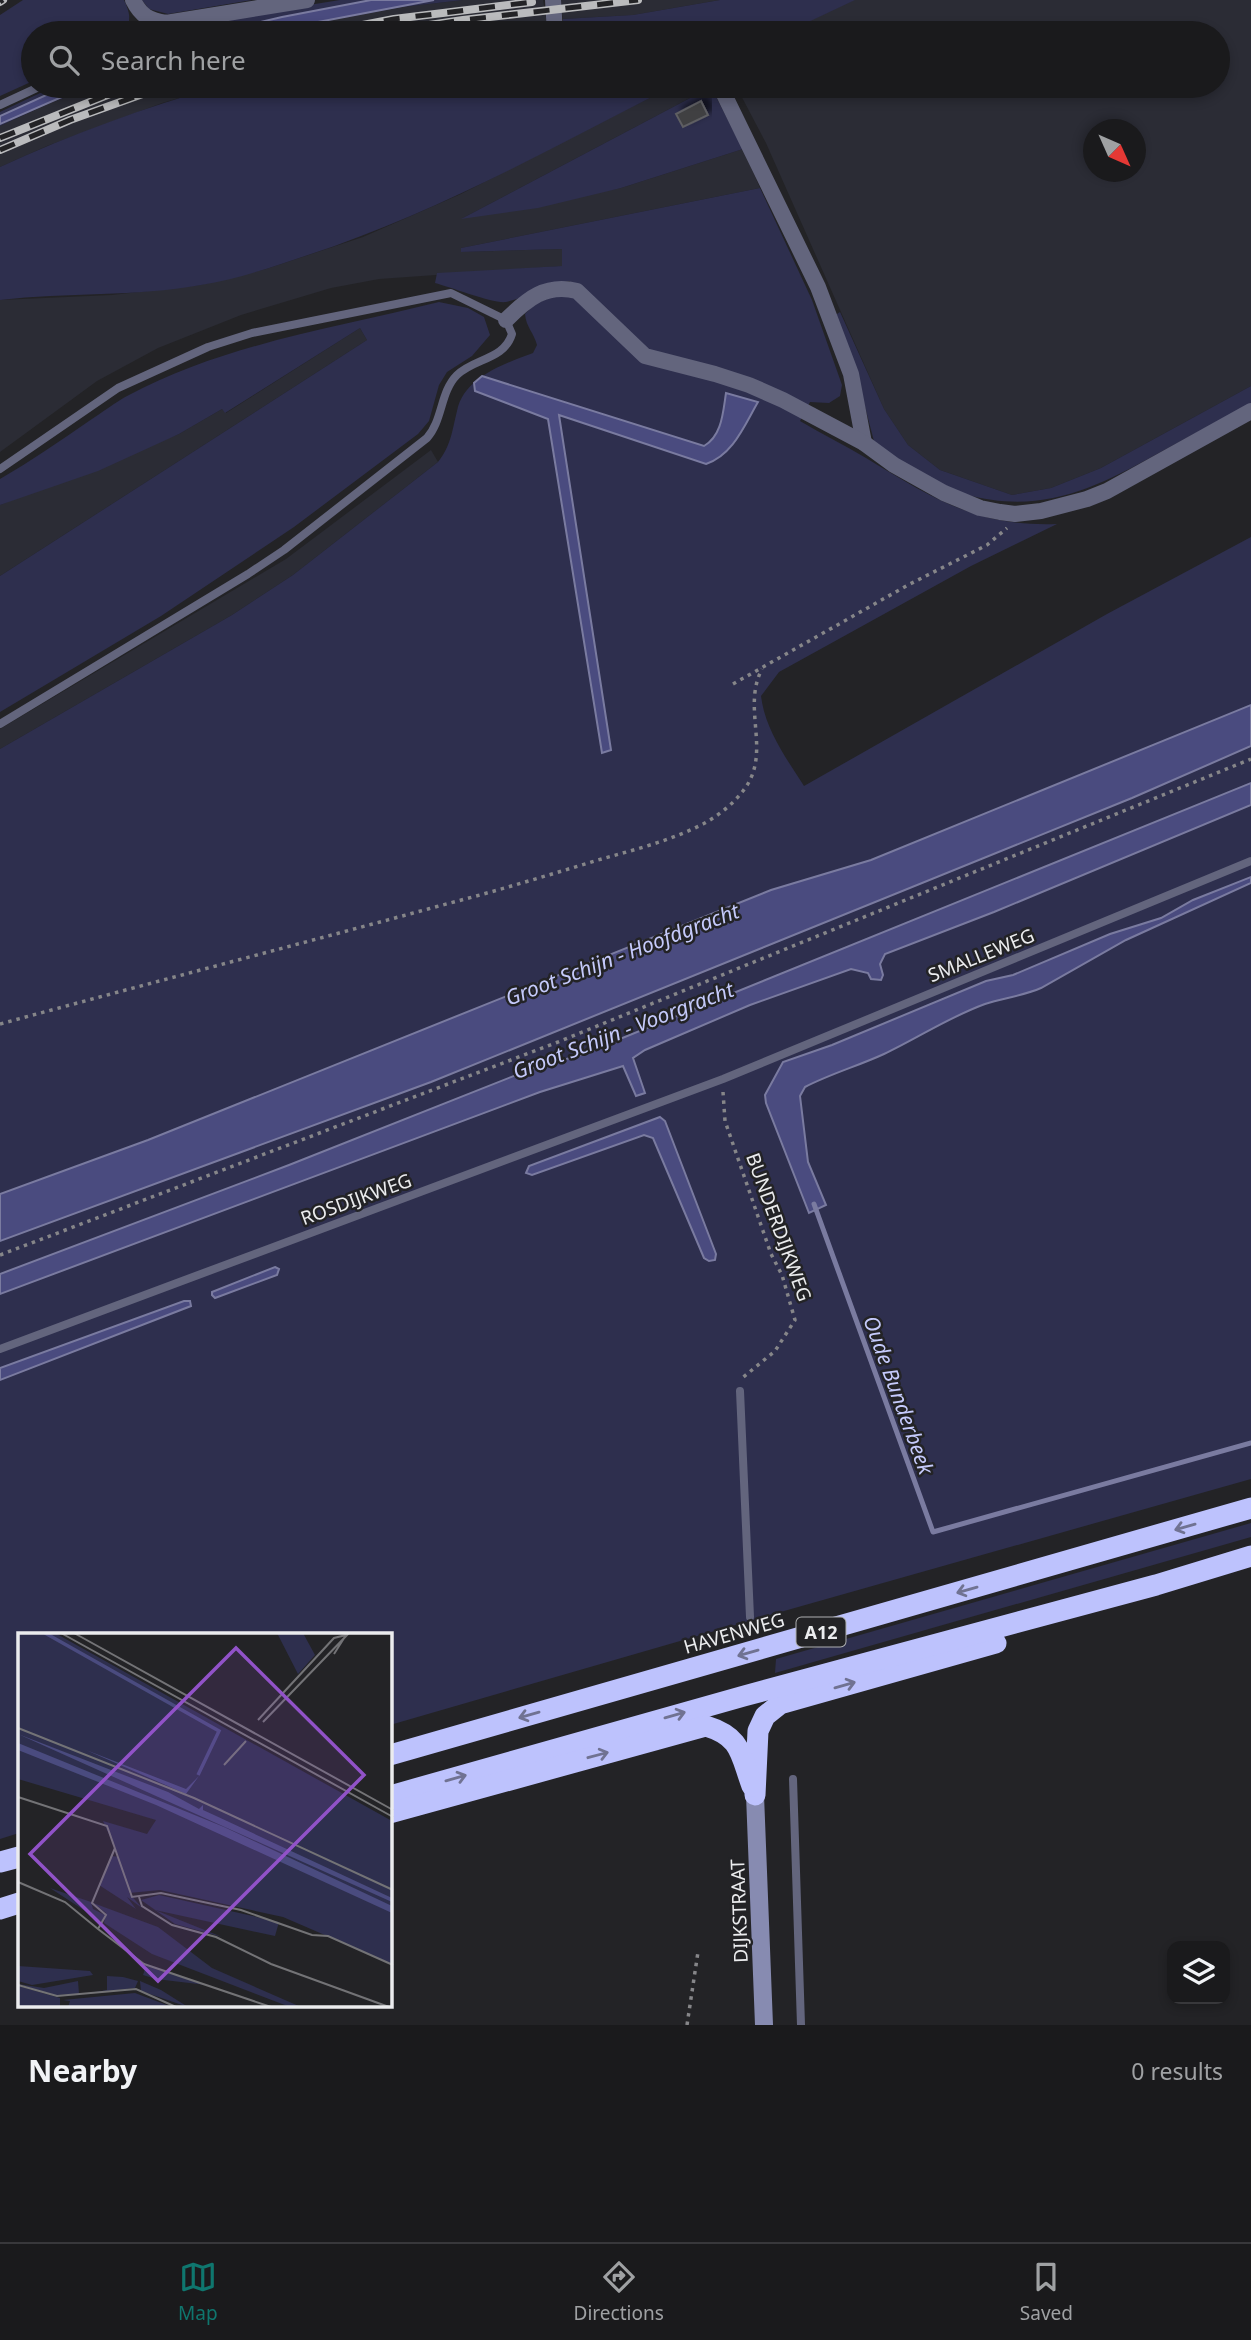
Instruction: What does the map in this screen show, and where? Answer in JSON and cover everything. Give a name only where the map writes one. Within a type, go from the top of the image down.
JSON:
[{"type":"highway","name":"HAVENWEG","points":[[392,1754],[1251,1508]]},
{"type":"highway","name":"A12","points":[[392,1795],[758,1692],[1156,1585],[1251,1556]]},
{"type":"highway","points":[[755,1795],[758,1731],[765,1716],[780,1704],[1000,1642],[1156,1585]]},
{"type":"highway","points":[[392,1812],[706,1726],[723,1731],[735,1742],[755,1795]]},
{"type":"highway","points":[[0,1862],[18,1857]]},
{"type":"highway","points":[[0,1909],[18,1903]]},
{"type":"street","points":[[133,0],[139,11],[155,21]]},
{"type":"street","points":[[178,21],[307,0]]},
{"type":"street","points":[[553,0],[554,21]]},
{"type":"street","points":[[726,98],[818,287],[850,374],[864,443]]},
{"type":"street","points":[[506,320],[524,301],[542,291],[565,288],[577,291],[645,356],[749,385],[864,443],[916,478],[960,501],[1014,514],[1062,507],[1107,491],[1251,411]]},
{"type":"street","name":"DIJKSTRAAT","points":[[755,1795],[764,2025]]},
{"type":"lane","points":[[0,105],[21,95]]},
{"type":"lane","points":[[0,469],[118,388],[208,347],[253,333],[451,292],[506,320],[512,334],[509,344],[501,351],[460,372],[451,381],[435,430],[427,438],[284,550],[0,724]]},
{"type":"lane","name":"SMALLEWEG","points":[[723,1079],[1251,861]]},
{"type":"lane","name":"ROSDIJKWEG","points":[[0,1349],[723,1079]]},
{"type":"lane","points":[[740,1391],[750,1617]]},
{"type":"lane","points":[[793,1779],[801,2025]]},
{"type":"path","points":[[733,684],[908,585],[987,545],[1007,529],[1014,514]]},
{"type":"path","points":[[0,1024],[490,893],[662,841],[702,824],[742,792],[757,765],[758,739],[752,707],[755,686],[762,669]]},
{"type":"path","points":[[0,1255],[558,1042],[1251,759]]},
{"type":"path","name":"BUNDERDIJKWEG","points":[[723,1079],[724,1121],[771,1254],[782,1275],[795,1320],[775,1351],[740,1379],[740,1391]]},
{"type":"path","points":[[687,2025],[698,1952]]},
{"type":"shaded area","points":[[23,0],[124,0],[129,20],[21,21],[21,86],[0,96],[0,15]]},
{"type":"shaded area","points":[[142,0],[252,0],[168,14],[149,9]]},
{"type":"shaded area","points":[[340,0],[463,0],[322,21],[214,21]]},
{"type":"shaded area","points":[[463,0],[543,0],[547,21],[322,21]]},
{"type":"shaded area","points":[[559,0],[720,0],[633,15],[563,19]]},
{"type":"shaded area","points":[[720,0],[855,0],[810,21],[563,21],[633,15]]},
{"type":"shaded area","points":[[854,0],[1251,0],[1251,386],[1101,468],[1051,488],[1012,495],[940,470],[908,445],[884,409],[766,143],[742,98],[1230,98],[1230,21],[809,21]]},
{"type":"shaded area","points":[[30,98],[64,98],[0,126],[0,112]]},
{"type":"shaded area","points":[[64,98],[179,98],[47,146],[0,167],[0,126]]},
{"type":"shaded area","points":[[179,98],[650,98],[448,199],[356,238],[268,268],[176,289],[0,300],[0,167],[108,122]]},
{"type":"shaded area","points":[[649,98],[690,98],[463,218],[621,188],[743,149],[760,188],[461,248],[462,252],[562,249],[562,266],[379,279],[331,288],[241,315],[158,348],[97,381],[0,452],[0,300],[112,295],[200,285],[266,269],[363,237],[461,194]]},
{"type":"shaded area","points":[[690,98],[717,98],[743,149],[621,188],[538,208],[461,219]]},
{"type":"shaded area","points":[[760,188],[812,300],[842,385],[840,396],[829,403],[810,402],[800,421],[912,486],[956,507],[1003,521],[1057,524],[971,566],[779,672],[761,696],[763,708],[777,743],[804,786],[1107,614],[1251,537],[1251,1479],[392,1724],[392,1633],[18,1633],[18,1833],[0,1839],[0,749],[232,615],[293,575],[438,462],[448,444],[461,399],[468,389],[487,373],[533,353],[537,345],[525,314],[541,301],[572,294],[570,281],[514,300],[500,302],[435,283],[437,273],[562,266],[562,249],[461,252],[461,248]]},
{"type":"shaded area","points":[[439,302],[468,308],[484,317],[490,335],[472,356],[447,372],[439,385],[429,421],[418,434],[294,527],[161,616],[0,712],[0,576],[367,340],[360,328],[225,413],[222,409],[179,434],[98,471],[0,505],[0,479],[119,401],[166,377],[281,339]]},
{"type":"shaded area","points":[[840,312],[884,409],[908,445],[940,470],[1012,495],[1051,488],[1101,468],[1251,386],[1251,403],[1133,467],[1087,488],[1041,500],[991,500],[952,490],[929,479],[875,445],[853,361],[834,316]]},
{"type":"shaded area","points":[[360,328],[367,340],[0,576],[0,505],[179,434],[222,409],[226,413]]},
{"type":"shaded area","points":[[431,450],[438,462],[293,575],[232,615],[0,749],[0,729],[286,559]]},
{"type":"shaded area","points":[[1251,1523],[1251,1537],[775,1673],[776,1659]]},
{"type":"water","points":[[371,0],[434,0],[323,21],[265,21]]},
{"type":"water","points":[[40,98],[60,98],[0,124],[0,116]]},
{"type":"water","points":[[482,376],[704,446],[718,430],[726,393],[758,402],[731,447],[706,464],[559,415],[611,750],[602,753],[548,419],[475,391],[474,383]]},
{"type":"water","name":"Groot Schijn - Hoofdgracht","points":[[1251,705],[1251,746],[1132,798],[431,1082],[0,1241],[0,1194],[148,1140],[771,890],[871,860]]},
{"type":"water","points":[[1251,783],[1251,805],[994,912],[885,954],[880,964],[883,975],[881,980],[871,979],[868,973],[851,969],[750,1005],[645,1050],[633,1058],[645,1093],[636,1096],[623,1066],[540,1092],[0,1294],[0,1274],[289,1165],[539,1066],[578,1056]]},
{"type":"water","points":[[1251,877],[1251,883],[1126,940],[1041,988],[972,1009],[884,1054],[805,1087],[800,1096],[808,1162],[826,1205],[809,1213],[766,1103],[765,1095],[783,1062],[832,1045],[986,981],[1013,975],[1110,934],[1161,918],[1193,900]]},
{"type":"water","points":[[660,1117],[665,1121],[716,1254],[715,1260],[704,1258],[653,1138],[644,1135],[532,1175],[526,1173],[529,1166]]},
{"type":"water","points":[[275,1267],[279,1269],[277,1275],[215,1298],[212,1295],[212,1292]]},
{"type":"water","points":[[190,1301],[191,1306],[0,1380],[0,1368]]},
{"type":"building","points":[[701,101],[708,115],[683,127],[676,114]]},
{"type":"waterway","name":"Oude Bunderbeek","points":[[814,1204],[933,1532],[1251,1443]]},
{"type":"railway","points":[[456,21],[638,0]]},
{"type":"railway","points":[[384,21],[532,2]]},
{"type":"railway","points":[[0,138],[100,98]]},
{"type":"railway","points":[[0,150],[70,120],[131,98]]},
{"type":"water label","name":"Groot Schijn - Voorgracht","points":[[623,1030]]}]
